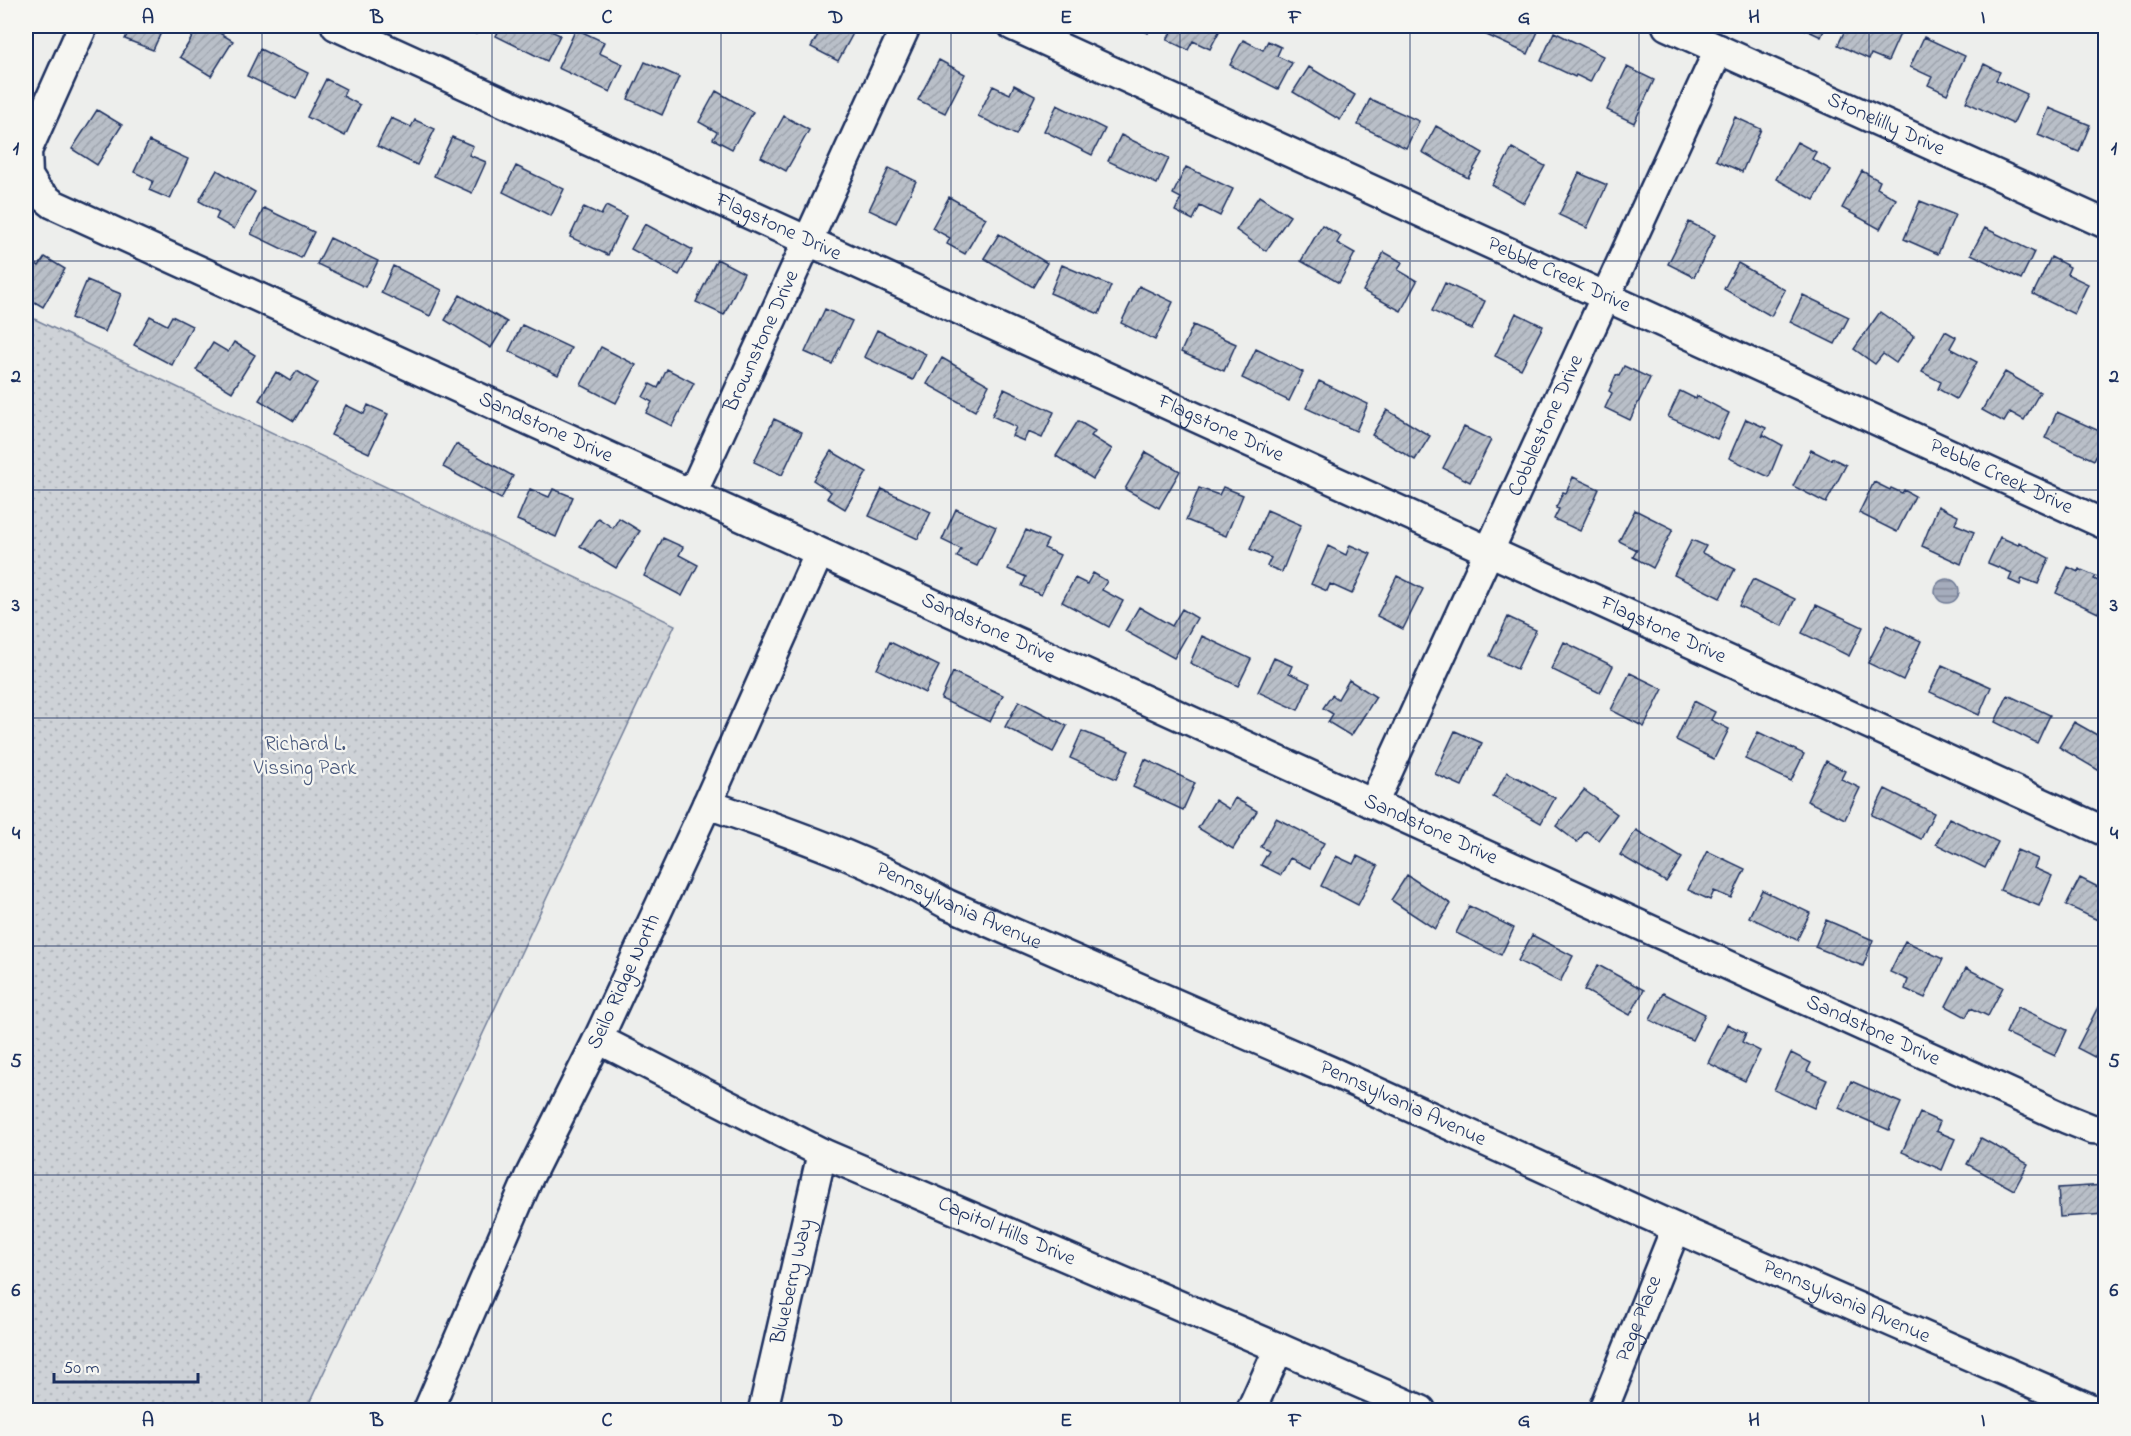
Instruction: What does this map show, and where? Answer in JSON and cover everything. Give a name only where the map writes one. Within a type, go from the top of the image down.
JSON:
[{"type":"street","name":"Sandstone Drive","points":[[83,26],[27,151],[28,176],[38,192],[53,204],[2067,1119],[2092,1129],[2106,1130]]},
{"type":"street","name":"Flagstone Drive","points":[[336,26],[2106,832]]},
{"type":"street","name":"Brownstone Drive","points":[[692,494],[906,26]]},
{"type":"street","name":"Pebble Creek Drive","points":[[1013,26],[2106,525]]},
{"type":"street","name":"Stonelilly Drive","points":[[1667,26],[2106,224]]},
{"type":"street","name":"Cobblestone Drive","points":[[1373,804],[1719,49]]},
{"type":"street","name":"Seilo Ridge North","points":[[428,1410],[528,1177],[598,1039],[707,804],[819,553]]},
{"type":"street","name":"Pennsylvania Avenue","points":[[707,804],[849,857],[914,885],[958,908],[1335,1073],[1676,1228],[2094,1410]]},
{"type":"street","name":"Capitol Hills Drive","points":[[598,1039],[822,1153],[1421,1410]]},
{"type":"street","name":"Blueberry Way","points":[[763,1410],[822,1153]]},
{"type":"street","name":"Page Place","points":[[1603,1410],[1676,1228]]},
{"type":"street","points":[[1251,1410],[1280,1348]]},
{"type":"green space","name":"Richard L. Vissing Park","points":[[26,315],[675,625],[306,1410],[26,1410]]},
{"type":"water","points":[[1947,579],[1952,580],[1958,586],[1958,596],[1952,602],[1947,603],[1942,602],[1936,596],[1935,591],[1936,586],[1942,580]]},
{"type":"building","points":[[131,26],[164,26],[153,50],[125,39]]},
{"type":"building","points":[[199,26],[208,26],[233,41],[211,76],[180,57]]},
{"type":"building","points":[[459,26],[480,26],[476,34]]},
{"type":"building","points":[[501,26],[540,26],[560,35],[547,61],[496,36]]},
{"type":"building","points":[[823,26],[857,26],[838,61],[811,47]]},
{"type":"building","points":[[1136,26],[1152,26],[1148,33]]},
{"type":"building","points":[[1174,26],[1222,26],[1210,49],[1193,41],[1188,50],[1167,40]]},
{"type":"building","points":[[1480,26],[1540,27],[1528,54],[1478,31]]},
{"type":"building","points":[[1798,26],[1826,26],[1821,37]]},
{"type":"building","points":[[1847,26],[1882,26],[1900,34],[1888,61],[1871,54],[1869,59],[1838,45]]},
{"type":"building","points":[[576,29],[604,42],[599,53],[623,64],[610,92],[558,68]]},
{"type":"building","points":[[1554,32],[1603,56],[1590,82],[1541,61]]},
{"type":"building","points":[[1924,37],[1965,56],[1947,94],[1928,85],[1932,77],[1910,67]]},
{"type":"building","points":[[1243,40],[1263,50],[1268,41],[1281,47],[1277,56],[1292,63],[1278,89],[1230,65]]},
{"type":"building","points":[[260,49],[308,73],[296,99],[247,76]]},
{"type":"building","points":[[939,60],[965,74],[945,113],[918,100]]},
{"type":"building","points":[[645,62],[679,77],[662,115],[628,99]]},
{"type":"building","points":[[1984,64],[2000,72],[1996,80],[2027,94],[2013,124],[1966,102]]},
{"type":"building","points":[[1309,67],[1355,95],[1340,120],[1293,92]]},
{"type":"building","points":[[1627,67],[1654,80],[1634,123],[1607,110]]},
{"type":"building","points":[[326,79],[346,89],[343,96],[360,105],[345,136],[307,117]]},
{"type":"building","points":[[1014,85],[1035,96],[1016,135],[978,116],[993,86],[1010,94]]},
{"type":"building","points":[[716,91],[753,112],[732,149],[713,139],[717,132],[699,122]]},
{"type":"building","points":[[1370,99],[1419,121],[1406,148],[1358,125]]},
{"type":"building","points":[[1057,105],[1105,129],[1092,155],[1044,131]]},
{"type":"building","points":[[2049,108],[2090,125],[2079,152],[2038,135]]},
{"type":"building","points":[[97,110],[122,125],[97,165],[72,149]]},
{"type":"building","points":[[784,116],[809,130],[786,171],[761,157]]},
{"type":"building","points":[[1735,117],[1761,129],[1742,172],[1716,160]]},
{"type":"building","points":[[391,118],[411,127],[415,120],[435,129],[417,165],[377,146]]},
{"type":"building","points":[[1436,126],[1483,153],[1468,178],[1422,152]]},
{"type":"building","points":[[1121,135],[1169,158],[1157,184],[1108,161]]},
{"type":"building","points":[[452,137],[473,146],[469,155],[486,162],[472,193],[434,176]]},
{"type":"building","points":[[149,141],[188,159],[170,199],[149,190],[153,181],[134,172]]},
{"type":"building","points":[[1797,142],[1816,152],[1812,159],[1831,170],[1814,200],[1776,179]]},
{"type":"building","points":[[1512,148],[1545,166],[1524,203],[1492,185]]},
{"type":"building","points":[[516,166],[564,189],[551,216],[503,192]]},
{"type":"building","points":[[1186,167],[1233,189],[1220,216],[1200,206],[1193,220],[1175,211],[1181,198],[1173,194]]},
{"type":"building","points":[[889,168],[916,181],[896,223],[869,210]]},
{"type":"building","points":[[217,170],[255,192],[234,229],[216,219],[219,212],[199,201]]},
{"type":"building","points":[[1862,171],[1880,181],[1877,188],[1896,199],[1880,229],[1842,208]]},
{"type":"building","points":[[1579,173],[1607,185],[1587,228],[1559,215]]},
{"type":"building","points":[[1259,196],[1290,216],[1266,251],[1236,230]]},
{"type":"building","points":[[949,197],[986,218],[965,254],[947,244],[950,238],[932,228]]},
{"type":"building","points":[[1920,201],[1955,215],[1938,254],[1904,239]]},
{"type":"building","points":[[606,206],[626,216],[608,255],[570,237],[584,207],[601,215]]},
{"type":"building","points":[[264,208],[314,232],[301,258],[251,234]]},
{"type":"building","points":[[1689,222],[1715,235],[1694,277],[1668,264]]},
{"type":"building","points":[[645,224],[693,250],[679,275],[631,249]]},
{"type":"building","points":[[1322,225],[1341,236],[1337,243],[1355,253],[1339,283],[1301,261]]},
{"type":"building","points":[[1985,228],[2034,252],[2021,279],[1971,254]]},
{"type":"building","points":[[999,234],[1047,263],[1033,287],[984,258]]},
{"type":"building","points":[[330,238],[378,261],[365,287],[317,264]]},
{"type":"building","points":[[1384,252],[1402,262],[1398,270],[1417,281],[1401,311],[1363,291]]},
{"type":"building","points":[[45,257],[65,269],[43,307],[26,297],[26,258],[39,266]]},
{"type":"building","points":[[2051,257],[2070,267],[2067,274],[2088,284],[2074,314],[2033,294]]},
{"type":"building","points":[[717,259],[744,273],[724,315],[696,302]]},
{"type":"building","points":[[1738,263],[1785,290],[1771,316],[1724,289]]},
{"type":"building","points":[[1062,265],[1111,286],[1099,314],[1050,293]]},
{"type":"building","points":[[393,266],[442,290],[430,316],[381,293]]},
{"type":"building","points":[[87,280],[121,294],[105,332],[71,318]]},
{"type":"building","points":[[1445,283],[1485,301],[1472,329],[1432,311]]},
{"type":"building","points":[[1139,286],[1173,302],[1155,340],[1121,323]]},
{"type":"building","points":[[460,295],[507,322],[491,348],[445,320]]},
{"type":"building","points":[[1803,295],[1849,317],[1835,344],[1790,322]]},
{"type":"building","points":[[825,309],[852,321],[832,364],[805,352]]},
{"type":"building","points":[[1880,312],[1914,336],[1896,363],[1883,354],[1875,364],[1854,349]]},
{"type":"building","points":[[1516,313],[1543,326],[1521,369],[1495,356]]},
{"type":"building","points":[[150,316],[167,325],[172,316],[192,326],[172,365],[134,345]]},
{"type":"building","points":[[522,325],[571,348],[558,375],[509,351]]},
{"type":"building","points":[[1193,325],[1236,344],[1224,371],[1181,352]]},
{"type":"building","points":[[877,330],[926,354],[913,380],[864,357]]},
{"type":"building","points":[[1945,331],[1956,337],[1950,348],[1977,362],[1956,399],[1938,389],[1941,382],[1922,372]]},
{"type":"building","points":[[234,342],[255,355],[232,392],[196,370],[213,343],[228,352]]},
{"type":"building","points":[[601,347],[636,365],[616,403],[581,385]]},
{"type":"building","points":[[1256,349],[1303,372],[1289,401],[1242,378]]},
{"type":"building","points":[[942,358],[989,385],[975,411],[927,384]]},
{"type":"building","points":[[1624,366],[1650,378],[1630,420],[1605,408],[1612,393],[1609,391],[1616,375],[1619,376]]},
{"type":"building","points":[[667,369],[694,383],[672,426],[646,413],[652,402],[643,397],[650,384],[658,388]]},
{"type":"building","points":[[297,371],[317,383],[294,421],[259,400],[276,372],[290,381]]},
{"type":"building","points":[[2005,372],[2040,392],[2024,420],[2010,412],[2004,422],[1982,410]]},
{"type":"building","points":[[1319,381],[1368,404],[1356,431],[1306,408]]},
{"type":"building","points":[[1004,389],[1054,412],[1042,438],[1028,432],[1024,441],[1012,436],[1016,427],[992,416]]},
{"type":"building","points":[[1680,391],[1696,399],[1697,396],[1729,413],[1717,439],[1668,417]]},
{"type":"building","points":[[346,405],[364,414],[368,405],[388,414],[369,453],[331,435]]},
{"type":"building","points":[[1387,410],[1430,436],[1415,460],[1372,435]]},
{"type":"building","points":[[2057,412],[2106,434],[2094,460],[2045,438]]},
{"type":"building","points":[[774,419],[802,432],[782,475],[754,462]]},
{"type":"building","points":[[1746,419],[1766,428],[1762,437],[1764,435],[1782,445],[1769,477],[1729,458]]},
{"type":"building","points":[[1078,421],[1095,431],[1091,436],[1112,449],[1093,479],[1056,456]]},
{"type":"building","points":[[1464,427],[1491,440],[1470,482],[1443,468]]},
{"type":"building","points":[[456,444],[513,476],[501,499],[443,467]]},
{"type":"building","points":[[1811,450],[1846,465],[1826,503],[1793,486]]},
{"type":"building","points":[[831,451],[867,472],[845,509],[827,498],[831,492],[813,480]]},
{"type":"building","points":[[1146,452],[1180,471],[1159,508],[1125,489]]},
{"type":"building","points":[[1573,477],[1599,489],[1580,531],[1554,519],[1563,492],[1566,493]]},
{"type":"building","points":[[1874,482],[1890,490],[1891,488],[1902,493],[1904,490],[1915,496],[1897,532],[1859,513]]},
{"type":"building","points":[[1223,487],[1243,495],[1226,536],[1186,520],[1199,488],[1219,495]]},
{"type":"building","points":[[530,489],[549,497],[553,489],[573,497],[556,537],[517,520]]},
{"type":"building","points":[[882,489],[931,512],[918,539],[869,516]]},
{"type":"building","points":[[1938,506],[1958,516],[1955,524],[1974,532],[1961,564],[1922,546]]},
{"type":"building","points":[[956,509],[996,527],[977,566],[957,557],[961,549],[942,540]]},
{"type":"building","points":[[1267,510],[1301,525],[1282,572],[1267,566],[1271,558],[1250,549]]},
{"type":"building","points":[[1635,510],[1673,529],[1653,568],[1633,557],[1637,550],[1619,541]]},
{"type":"building","points":[[598,518],[613,528],[619,518],[640,531],[616,568],[580,546]]},
{"type":"building","points":[[1026,530],[1048,540],[1044,548],[1060,555],[1041,595],[1022,586],[1026,577],[1008,569]]},
{"type":"building","points":[[2000,537],[2018,545],[2019,542],[2049,558],[2038,584],[2022,578],[2020,585],[2009,580],[2012,573],[1988,563]]},
{"type":"building","points":[[663,538],[683,547],[679,555],[698,565],[682,596],[644,576]]},
{"type":"building","points":[[1692,540],[1706,546],[1702,553],[1735,569],[1720,598],[1674,575]]},
{"type":"building","points":[[1350,545],[1371,554],[1352,594],[1330,584],[1327,591],[1311,584],[1328,546],[1346,555]]},
{"type":"building","points":[[2068,567],[2096,576],[2094,579],[2106,585],[2106,596],[2098,613],[2056,593]]},
{"type":"building","points":[[1093,573],[1107,581],[1102,590],[1123,601],[1109,627],[1062,602],[1075,578],[1087,584]]},
{"type":"building","points":[[1397,576],[1423,589],[1403,629],[1377,616]]},
{"type":"building","points":[[1753,579],[1795,599],[1782,626],[1739,606]]},
{"type":"building","points":[[1816,605],[1863,627],[1849,656],[1802,633]]},
{"type":"building","points":[[1139,607],[1172,626],[1182,609],[1197,618],[1174,658],[1125,631]]},
{"type":"building","points":[[1508,617],[1536,630],[1517,669],[1490,656]]},
{"type":"building","points":[[1887,625],[1921,641],[1903,680],[1868,663]]},
{"type":"building","points":[[1202,636],[1251,659],[1238,686],[1190,663]]},
{"type":"building","points":[[890,642],[939,666],[925,693],[877,669]]},
{"type":"building","points":[[1564,642],[1613,666],[1600,693],[1551,669]]},
{"type":"building","points":[[1274,658],[1292,666],[1289,673],[1310,683],[1298,710],[1258,692]]},
{"type":"building","points":[[1942,665],[1991,687],[1979,715],[1930,692]]},
{"type":"building","points":[[953,672],[1003,695],[990,722],[941,699]]},
{"type":"building","points":[[1630,673],[1663,689],[1644,727],[1611,710]]},
{"type":"building","points":[[1349,680],[1376,697],[1351,736],[1328,722],[1333,714],[1323,708],[1332,695],[1338,699]]},
{"type":"building","points":[[2008,695],[2050,715],[2037,743],[1995,722]]},
{"type":"building","points":[[1019,701],[1067,726],[1053,752],[1005,727]]},
{"type":"building","points":[[1694,701],[1715,712],[1711,720],[1729,729],[1714,759],[1676,740]]},
{"type":"building","points":[[2074,722],[2106,740],[2106,768],[2103,773],[2059,747]]},
{"type":"building","points":[[1082,731],[1129,751],[1116,779],[1070,758]]},
{"type":"building","points":[[1455,731],[1482,743],[1462,786],[1435,774]]},
{"type":"building","points":[[1758,732],[1804,754],[1791,781],[1745,759]]},
{"type":"building","points":[[1145,759],[1195,783],[1183,810],[1133,787]]},
{"type":"building","points":[[1826,761],[1845,771],[1841,779],[1860,788],[1845,819],[1807,801]]},
{"type":"building","points":[[1507,772],[1555,798],[1541,823],[1493,797]]},
{"type":"building","points":[[1885,789],[1934,813],[1921,839],[1872,815]]},
{"type":"building","points":[[1584,790],[1617,814],[1598,840],[1586,831],[1577,842],[1556,826]]},
{"type":"building","points":[[1235,798],[1257,811],[1233,849],[1198,828],[1215,800],[1229,809]]},
{"type":"building","points":[[1276,818],[1324,843],[1310,868],[1290,858],[1281,875],[1261,865],[1269,851],[1261,847]]},
{"type":"building","points":[[1949,818],[1998,842],[1985,868],[1936,844]]},
{"type":"building","points":[[1636,830],[1682,858],[1666,882],[1620,855]]},
{"type":"building","points":[[2017,850],[2038,859],[2034,868],[2052,876],[2039,906],[2000,890]]},
{"type":"building","points":[[1707,851],[1745,869],[1731,898],[1714,891],[1710,900],[1688,890]]},
{"type":"building","points":[[1336,856],[1353,864],[1357,856],[1378,866],[1358,905],[1321,886]]},
{"type":"building","points":[[1407,875],[1451,904],[1435,929],[1391,900]]},
{"type":"building","points":[[2080,878],[2106,891],[2106,924],[2066,905]]},
{"type":"building","points":[[1762,890],[1810,913],[1797,940],[1749,917]]},
{"type":"building","points":[[1469,906],[1514,928],[1501,955],[1456,933]]},
{"type":"building","points":[[1826,920],[1873,940],[1863,966],[1815,947]]},
{"type":"building","points":[[1532,935],[1573,956],[1560,982],[1518,961]]},
{"type":"building","points":[[1905,941],[1943,959],[1925,998],[1905,989],[1908,980],[1890,972]]},
{"type":"building","points":[[1598,965],[1644,990],[1630,1015],[1584,990]]},
{"type":"building","points":[[1966,968],[2003,987],[1988,1016],[1971,1008],[1966,1017],[1946,1006]]},
{"type":"building","points":[[1663,993],[1705,1014],[1692,1040],[1650,1020]]},
{"type":"building","points":[[2018,1007],[2067,1030],[2055,1056],[2006,1033]]},
{"type":"building","points":[[2098,1007],[2106,1010],[2106,1058],[2104,1062],[2077,1048]]},
{"type":"building","points":[[1727,1024],[1746,1033],[1742,1042],[1760,1051],[1745,1081],[1708,1063]]},
{"type":"building","points":[[1791,1053],[1811,1063],[1807,1071],[1827,1080],[1814,1108],[1774,1090]]},
{"type":"building","points":[[1851,1081],[1901,1103],[1889,1130],[1839,1108]]},
{"type":"building","points":[[1920,1113],[1940,1122],[1936,1131],[1955,1139],[1942,1170],[1902,1152]]},
{"type":"building","points":[[1981,1138],[2028,1164],[2014,1190],[1967,1164]]},
{"type":"building","points":[[2106,1185],[2106,1214],[2060,1217],[2058,1188]]}]
